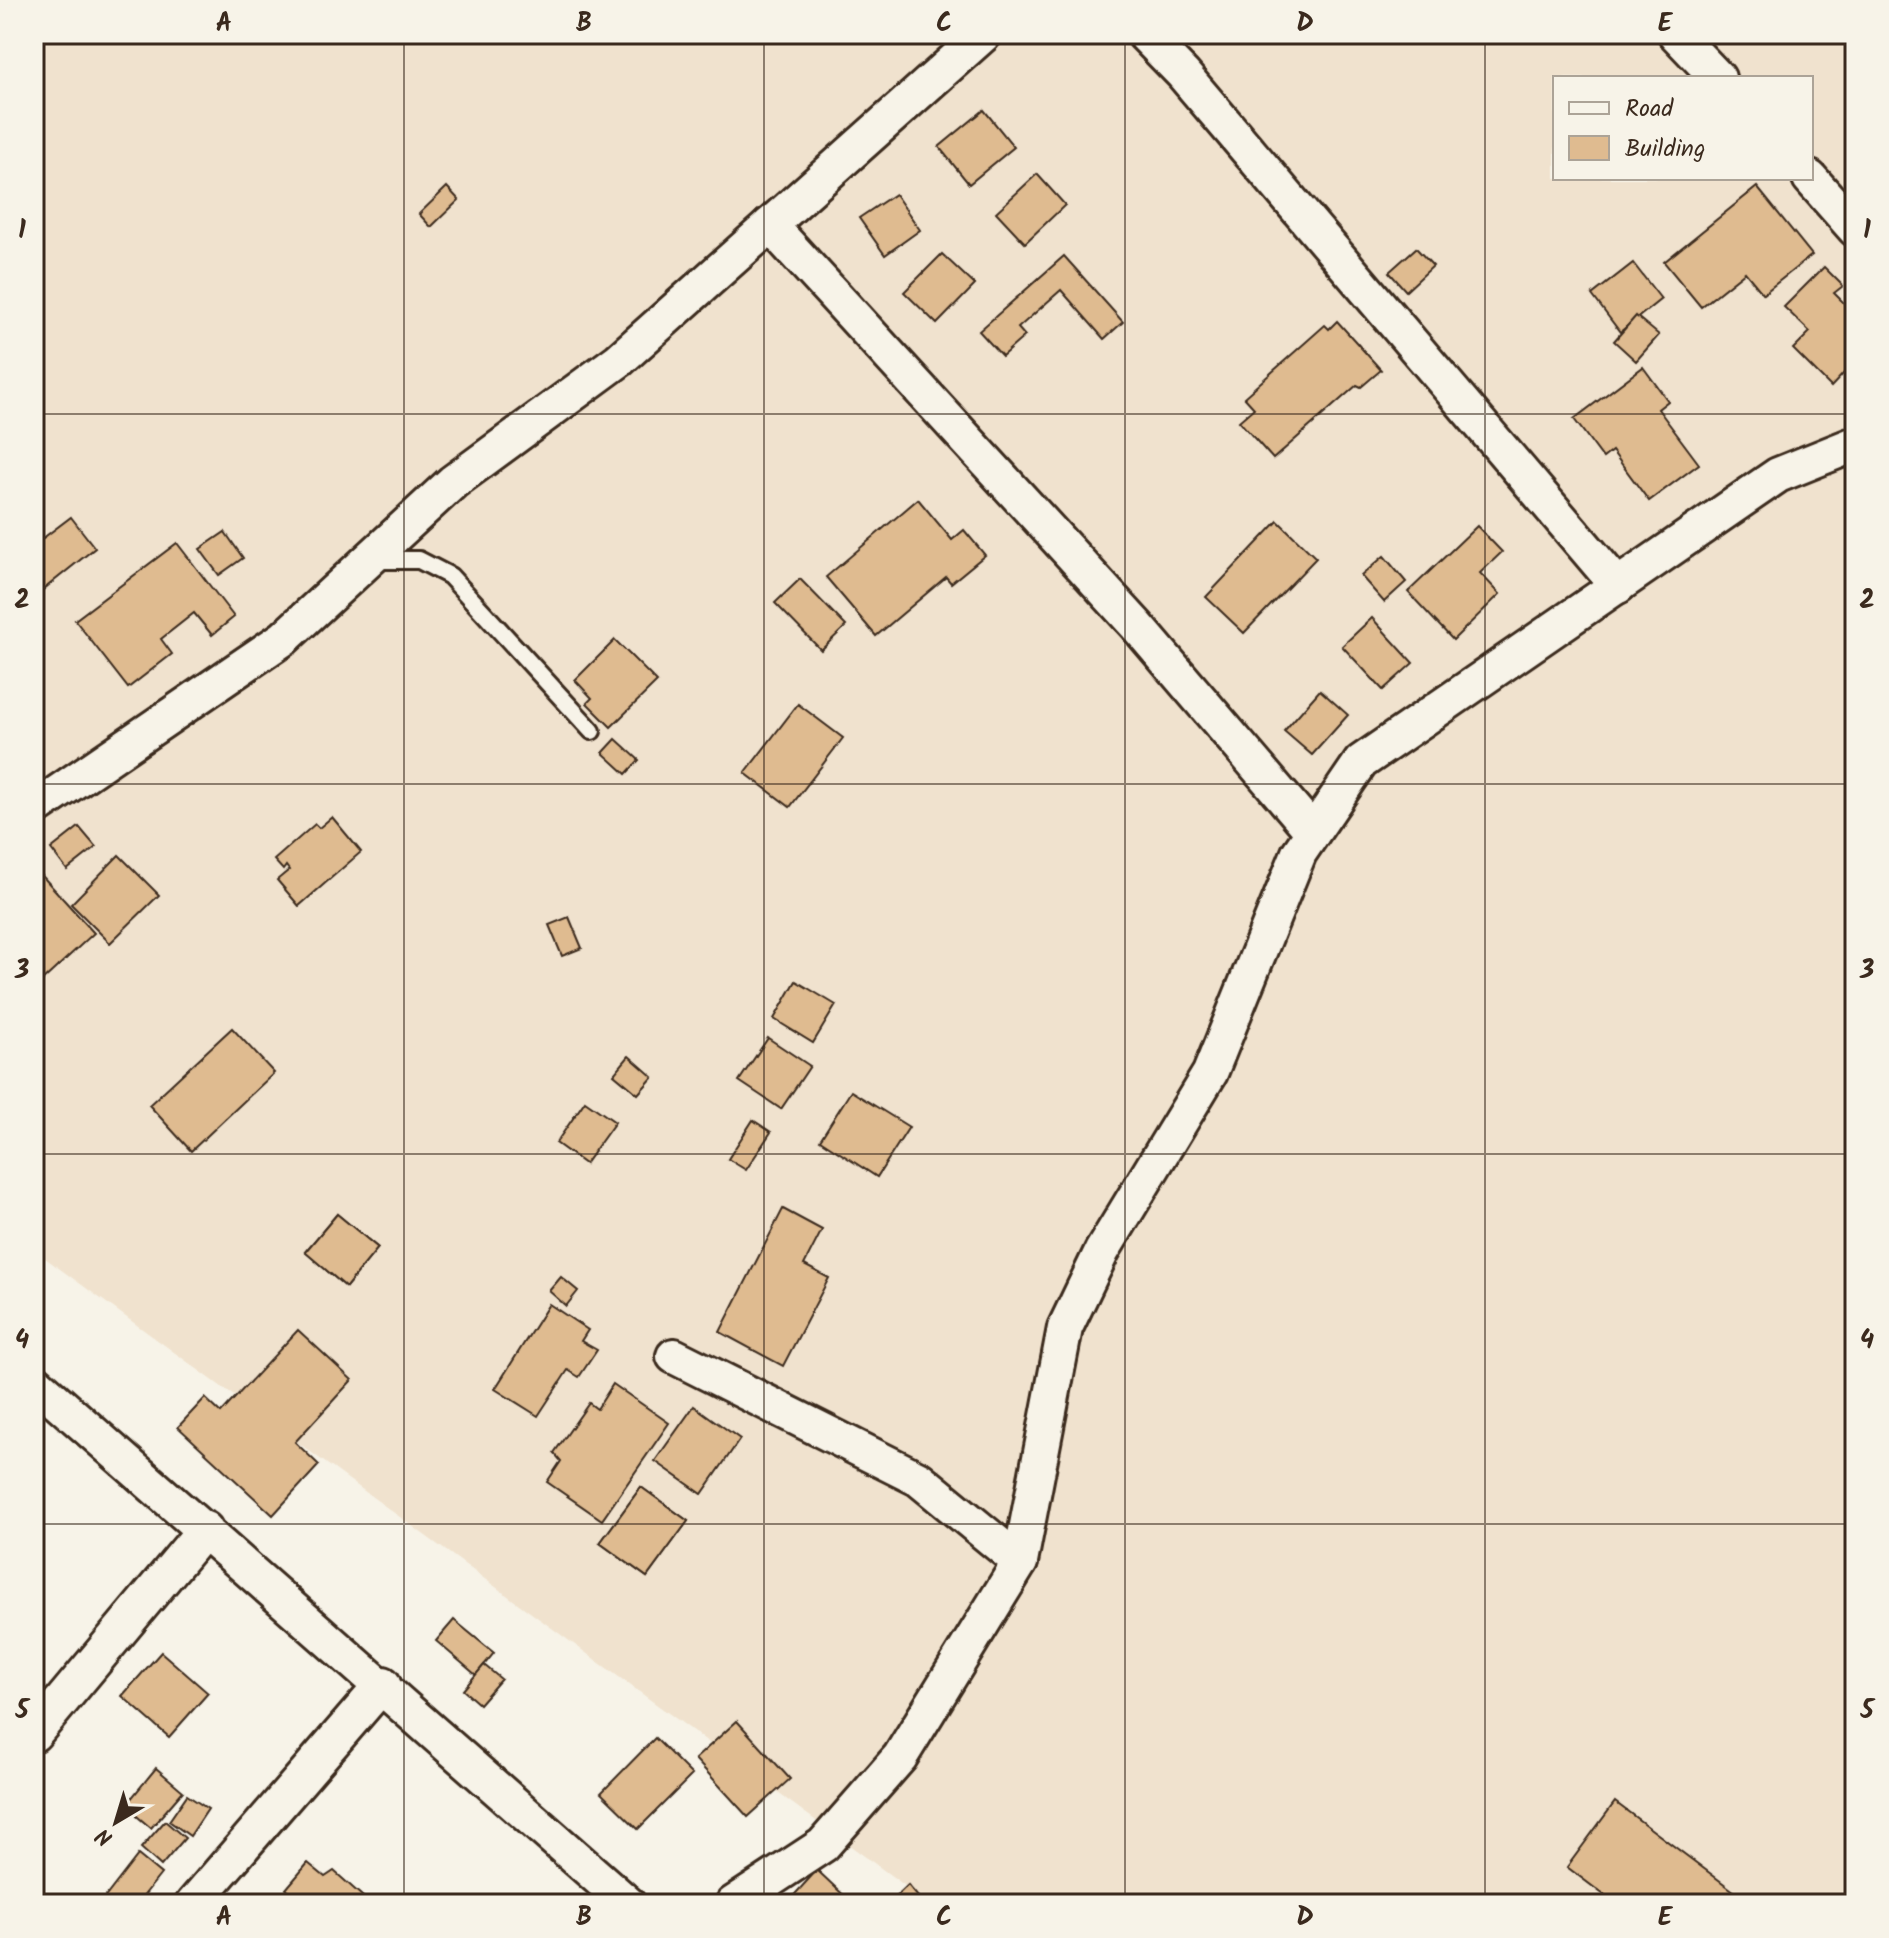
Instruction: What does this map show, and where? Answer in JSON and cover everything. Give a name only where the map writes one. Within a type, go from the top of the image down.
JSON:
[{"type":"street","points":[[34,809],[284,638],[453,482],[619,360],[984,34]]},
{"type":"street","points":[[1144,34],[1183,74],[1618,586]]},
{"type":"street","points":[[1676,34],[1716,76]]},
{"type":"street","points":[[1812,180],[1855,229]]},
{"type":"street","points":[[770,225],[1138,627],[1313,832]]},
{"type":"street","points":[[733,1904],[823,1845],[900,1757],[1020,1562],[1065,1328],[1102,1251],[1210,1073],[1299,853],[1361,762],[1778,475],[1855,444]]},
{"type":"street","points":[[674,1356],[919,1479],[1020,1562]]},
{"type":"street","points":[[34,1381],[383,1684],[628,1904]]},
{"type":"street","points":[[34,1734],[205,1529]]},
{"type":"street","points":[[193,1904],[383,1684]]},
{"type":"lane","points":[[363,562],[394,558],[419,560],[450,576],[592,731]]},
{"type":"shaded area","points":[[34,34],[1855,34],[1855,1904],[930,1904],[34,1250]]},
{"type":"building","points":[[984,110],[1014,147],[969,184],[939,147]]},
{"type":"building","points":[[1037,174],[1065,205],[1025,243],[996,212]]},
{"type":"building","points":[[447,187],[459,200],[431,227],[419,214]]},
{"type":"building","points":[[1757,187],[1812,255],[1763,294],[1745,272],[1701,307],[1664,262]]},
{"type":"building","points":[[895,194],[920,230],[885,255],[859,218]]},
{"type":"building","points":[[1416,248],[1433,266],[1406,291],[1389,272]]},
{"type":"building","points":[[942,254],[975,285],[937,324],[904,292]]},
{"type":"building","points":[[1064,256],[1123,322],[1104,339],[1061,290],[1018,328],[1025,336],[1002,356],[979,331]]},
{"type":"building","points":[[1633,263],[1661,299],[1620,332],[1592,295]]},
{"type":"building","points":[[1824,267],[1843,286],[1834,293],[1855,314],[1855,381],[1845,372],[1831,387],[1793,349],[1810,332],[1784,307]]},
{"type":"building","points":[[1636,316],[1659,335],[1636,361],[1614,341]]},
{"type":"building","points":[[1337,321],[1381,370],[1361,387],[1357,385],[1273,459],[1239,421],[1254,408],[1244,397],[1325,325],[1329,329]]},
{"type":"building","points":[[1643,367],[1668,401],[1658,409],[1699,464],[1649,501],[1612,451],[1603,458],[1574,419]]},
{"type":"building","points":[[918,499],[952,540],[964,530],[985,555],[951,583],[946,577],[876,636],[826,577]]},
{"type":"building","points":[[71,517],[95,548],[39,593],[34,586],[34,545]]},
{"type":"building","points":[[1278,521],[1316,558],[1244,633],[1206,597]]},
{"type":"building","points":[[1477,526],[1502,552],[1480,573],[1500,594],[1453,640],[1408,592]]},
{"type":"building","points":[[225,532],[243,558],[219,575],[200,549]]},
{"type":"building","points":[[177,543],[234,617],[212,635],[194,613],[161,639],[172,654],[128,688],[75,620]]},
{"type":"building","points":[[1384,556],[1406,582],[1384,602],[1361,576]]},
{"type":"building","points":[[800,579],[846,626],[821,650],[775,603]]},
{"type":"building","points":[[1372,618],[1413,663],[1383,690],[1342,646]]},
{"type":"building","points":[[615,640],[657,682],[611,727],[587,703],[592,698],[575,680]]},
{"type":"building","points":[[1320,690],[1348,715],[1312,755],[1284,731]]},
{"type":"building","points":[[798,704],[843,738],[790,807],[745,773]]},
{"type":"building","points":[[616,739],[639,760],[626,774],[603,753]]},
{"type":"building","points":[[332,817],[361,852],[299,906],[277,880],[289,870],[286,866],[283,870],[274,860],[315,824],[319,828]]},
{"type":"building","points":[[79,827],[96,847],[67,870],[51,849]]},
{"type":"building","points":[[119,855],[159,895],[110,943],[71,904]]},
{"type":"building","points":[[34,867],[94,933],[42,981],[34,972]]},
{"type":"building","points":[[569,917],[582,948],[562,956],[549,925]]},
{"type":"building","points":[[796,981],[836,1005],[813,1043],[774,1019]]},
{"type":"building","points":[[232,1028],[274,1073],[191,1151],[149,1105]]},
{"type":"building","points":[[768,1038],[810,1066],[781,1109],[739,1081]]},
{"type":"building","points":[[629,1056],[653,1077],[638,1094],[614,1074]]},
{"type":"building","points":[[851,1091],[909,1127],[877,1177],[820,1140]]},
{"type":"building","points":[[585,1101],[615,1122],[585,1164],[556,1143]]},
{"type":"building","points":[[753,1120],[771,1132],[746,1170],[728,1159]]},
{"type":"building","points":[[783,1209],[822,1230],[804,1265],[829,1278],[783,1366],[720,1332]]},
{"type":"building","points":[[337,1214],[378,1248],[346,1287],[305,1252]]},
{"type":"building","points":[[337,1214],[378,1248],[346,1287],[305,1252]]},
{"type":"building","points":[[561,1277],[578,1291],[566,1306],[549,1291]]},
{"type":"building","points":[[549,1304],[588,1330],[581,1341],[597,1350],[579,1377],[568,1370],[538,1416],[495,1389]]},
{"type":"building","points":[[298,1330],[352,1380],[295,1442],[319,1465],[273,1515],[178,1427],[205,1398],[221,1413]]},
{"type":"building","points":[[613,1384],[669,1423],[602,1520],[547,1482],[561,1461],[554,1453],[589,1403],[597,1409]]},
{"type":"building","points":[[694,1406],[740,1439],[702,1494],[655,1461]]},
{"type":"building","points":[[641,1487],[688,1521],[647,1577],[600,1543]]},
{"type":"building","points":[[641,1487],[688,1521],[647,1577],[600,1543]]},
{"type":"building","points":[[454,1620],[494,1653],[476,1675],[436,1641]]},
{"type":"building","points":[[161,1652],[208,1693],[169,1737],[122,1696]]},
{"type":"building","points":[[484,1665],[501,1679],[479,1704],[463,1690]]},
{"type":"building","points":[[737,1721],[790,1779],[748,1817],[695,1759]]},
{"type":"building","points":[[655,1738],[692,1775],[638,1829],[601,1793]]},
{"type":"building","points":[[156,1768],[183,1791],[151,1828],[125,1806]]},
{"type":"building","points":[[187,1795],[208,1809],[190,1836],[169,1821]]},
{"type":"building","points":[[1615,1802],[1751,1904],[1616,1904],[1567,1867]]},
{"type":"building","points":[[165,1821],[185,1838],[161,1866],[141,1848]]},
{"type":"building","points":[[138,1855],[161,1874],[137,1904],[100,1904]]},
{"type":"building","points":[[308,1863],[325,1877],[334,1871],[371,1904],[304,1904],[286,1889]]},
{"type":"building","points":[[817,1870],[853,1904],[786,1904]]},
{"type":"building","points":[[908,1885],[924,1904],[892,1904],[890,1902]]}]
